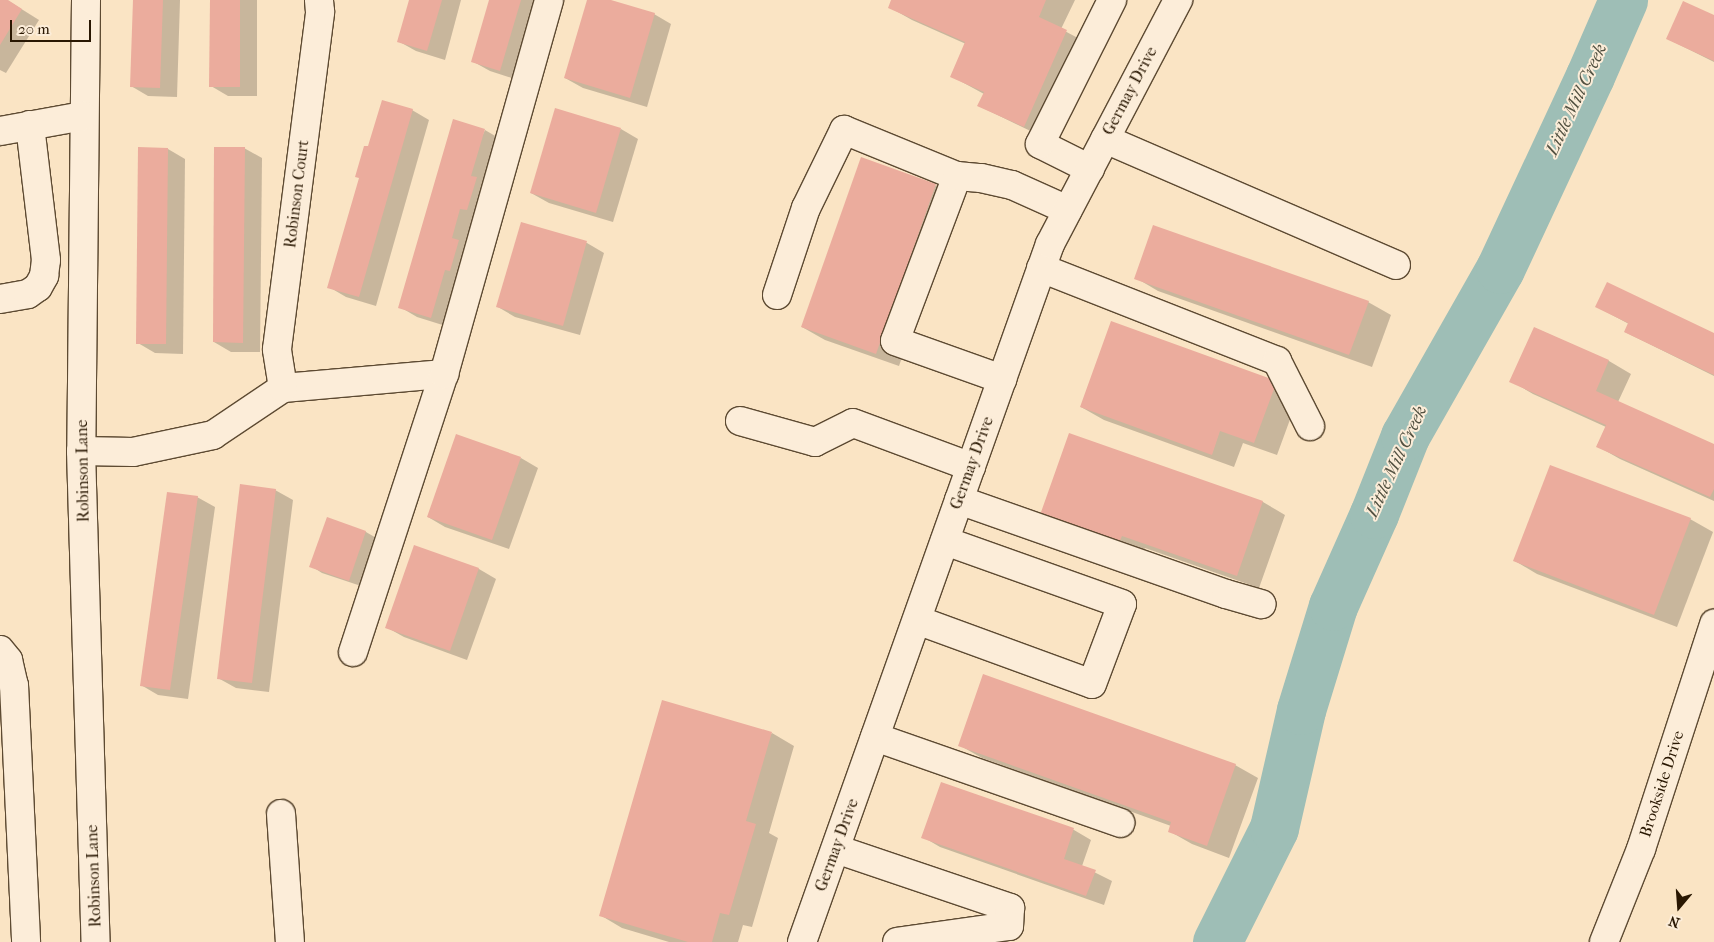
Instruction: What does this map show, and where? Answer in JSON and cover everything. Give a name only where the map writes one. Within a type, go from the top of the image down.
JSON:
[{"type":"street","name":"Robinson Lane","points":[[86,0],[82,451],[96,942]]},
{"type":"street","name":"Robinson Court","points":[[283,388],[277,349],[320,12],[319,0]]},
{"type":"street","points":[[353,652],[444,374],[549,0]]},
{"type":"street","points":[[1090,169],[1040,144],[1112,0]]},
{"type":"street","name":"Germay Drive","points":[[802,942],[1050,244],[1178,0]]},
{"type":"street","points":[[0,131],[84,116]]},
{"type":"street","points":[[0,299],[28,294],[38,286],[44,276],[46,260],[30,126]]},
{"type":"street","points":[[777,296],[806,208],[844,130],[957,176],[981,178],[1012,186],[1068,210]]},
{"type":"street","points":[[1105,138],[1396,265]]},
{"type":"street","points":[[957,176],[895,342],[1002,379]]},
{"type":"street","points":[[1042,268],[1277,361],[1310,426]]},
{"type":"street","points":[[82,451],[132,452],[213,435],[283,388],[444,374]]},
{"type":"street","points":[[740,421],[814,442],[853,423],[971,467]]},
{"type":"street","points":[[959,500],[1226,594],[1262,604]]},
{"type":"street","points":[[917,620],[1092,684],[1122,604],[945,541]]},
{"type":"street","name":"Brookside Drive","points":[[1604,942],[1641,849],[1714,624]]},
{"type":"street","points":[[0,650],[8,660],[14,685],[26,942]]},
{"type":"street","points":[[875,737],[1120,823]]},
{"type":"street","points":[[280,814],[290,942]]},
{"type":"street","points":[[836,849],[1010,908],[1009,926],[897,942]]},
{"type":"building","points":[[0,0],[8,0],[22,9],[0,45]]},
{"type":"building","points":[[133,0],[163,0],[160,88],[130,87]]},
{"type":"building","points":[[210,0],[240,0],[240,87],[209,87]]},
{"type":"building","points":[[409,0],[442,0],[427,51],[397,42]]},
{"type":"building","points":[[489,0],[521,0],[500,71],[471,62]]},
{"type":"building","points":[[587,0],[611,0],[655,13],[630,98],[564,78]]},
{"type":"building","points":[[891,0],[1046,0],[1039,17],[1067,30],[1024,127],[977,106],[984,92],[950,77],[965,42],[888,8]]},
{"type":"building","points":[[1683,1],[1714,15],[1714,61],[1666,39]]},
{"type":"building","points":[[382,100],[413,109],[359,297],[327,288],[359,178],[355,177],[364,146],[368,146]]},
{"type":"building","points":[[555,108],[621,128],[596,213],[530,193]]},
{"type":"building","points":[[453,119],[485,129],[471,176],[477,177],[467,210],[460,209],[452,238],[459,240],[450,271],[445,270],[431,318],[398,308]]},
{"type":"building","points":[[138,147],[168,148],[166,344],[136,344]]},
{"type":"building","points":[[214,147],[245,147],[243,343],[213,342]]},
{"type":"building","points":[[861,157],[936,184],[876,354],[801,327]]},
{"type":"building","points":[[521,222],[587,241],[563,326],[496,307]]},
{"type":"building","points":[[1153,225],[1369,301],[1349,355],[1134,279]]},
{"type":"building","points":[[1607,282],[1714,333],[1714,375],[1624,332],[1628,323],[1595,307]]},
{"type":"building","points":[[1111,321],[1277,381],[1254,443],[1220,431],[1212,455],[1080,407]]},
{"type":"building","points":[[1534,327],[1609,360],[1596,391],[1714,444],[1714,489],[1710,497],[1596,447],[1606,425],[1509,382]]},
{"type":"building","points":[[1069,433],[1263,501],[1237,576],[1122,536],[1119,543],[1040,515]]},
{"type":"building","points":[[456,434],[521,457],[492,540],[427,517]]},
{"type":"building","points":[[1550,465],[1691,518],[1654,615],[1513,561]]},
{"type":"building","points":[[240,484],[276,489],[252,683],[217,679]]},
{"type":"building","points":[[167,492],[198,496],[170,690],[140,686]]},
{"type":"building","points":[[327,517],[366,531],[349,581],[309,567]]},
{"type":"building","points":[[414,545],[479,568],[450,651],[385,628]]},
{"type":"building","points":[[983,674],[1236,764],[1207,846],[1168,832],[1171,822],[958,746]]},
{"type":"building","points":[[662,700],[772,732],[746,821],[756,824],[729,915],[720,913],[712,942],[688,942],[599,916]]},
{"type":"building","points":[[941,782],[1074,828],[1064,859],[1096,870],[1086,896],[921,838]]},
{"type":"waterway","name":"Little Mill Creek","points":[[1217,942],[1274,828],[1301,710],[1333,606],[1374,514],[1405,436],[1500,269],[1590,76],[1623,0]]}]
